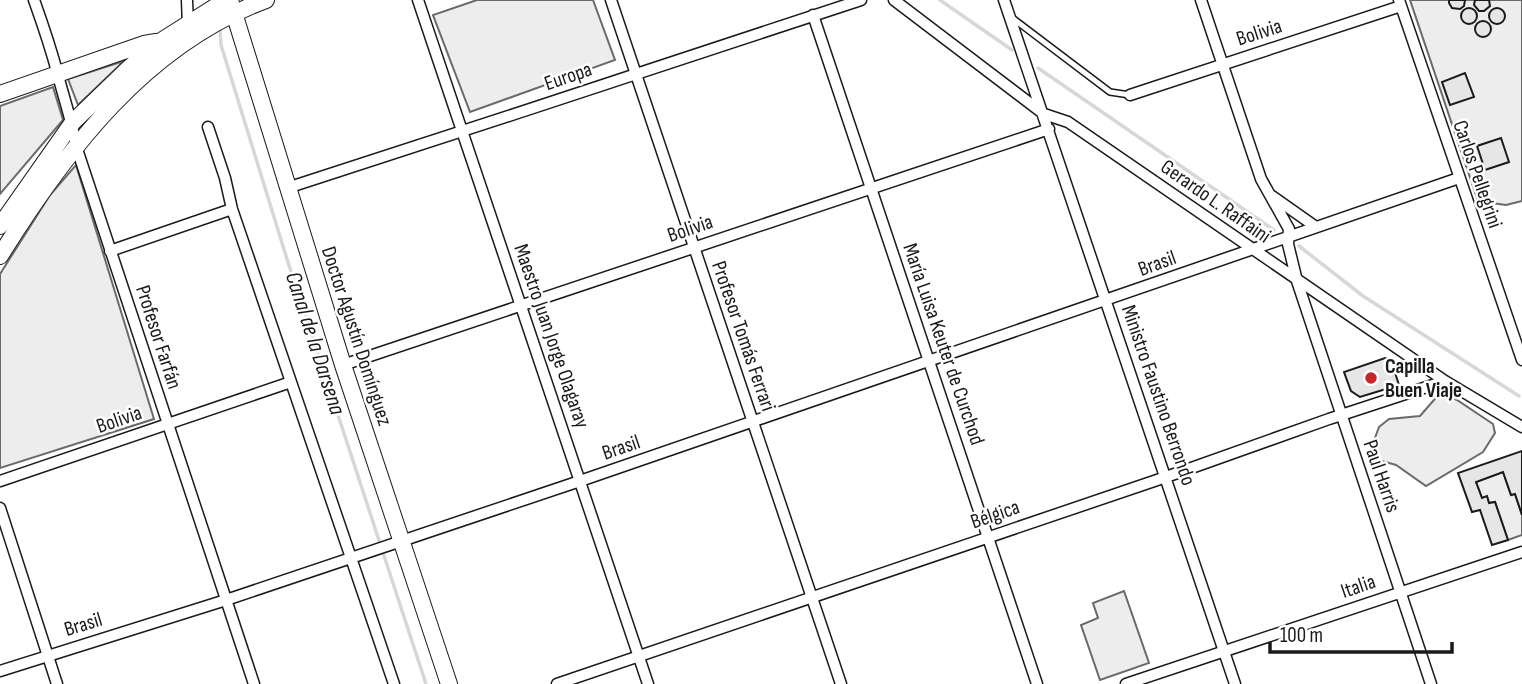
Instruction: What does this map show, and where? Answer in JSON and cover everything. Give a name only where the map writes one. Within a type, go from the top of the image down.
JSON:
[{"type":"street","name":"Profesor Farfán","points":[[34,0],[54,55],[57,74],[73,122],[76,146],[254,684]]},
{"type":"street","points":[[187,0],[187,41]]},
{"type":"street","points":[[0,226],[73,122],[129,68],[188,23],[230,4],[266,0]]},
{"type":"street","name":"Maestro Juan Jorge Olagaray","points":[[418,0],[648,684]]},
{"type":"street","name":"Profesor Tomás Ferrari","points":[[611,0],[841,684]]},
{"type":"street","name":"Europa","points":[[287,188],[861,0]]},
{"type":"street","name":"Gerardo L. Raffaini","points":[[894,0],[1044,114],[1068,122],[1445,381],[1522,427]]},
{"type":"street","name":"Ministro Faustino Berrondo","points":[[1004,0],[1235,684]]},
{"type":"street","points":[[1201,0],[1223,64]]},
{"type":"street","name":"Bolivia","points":[[1130,95],[1400,3]]},
{"type":"street","name":"Carlos Pellegrini","points":[[1400,3],[1522,360]]},
{"type":"street","points":[[0,256],[76,146],[127,91],[230,4]]},
{"type":"street","name":"Doctor Agustín Domínguez","points":[[230,4],[343,365],[449,684]]},
{"type":"street","name":"María Luisa Keuter de Curchod","points":[[813,15],[1037,684]]},
{"type":"street","points":[[0,94],[144,44],[187,41]]},
{"type":"street","name":"Paul Harris","points":[[1223,64],[1261,179],[1289,229],[1288,244],[1297,281],[1431,684]]},
{"type":"street","points":[[208,127],[232,208],[394,684]]},
{"type":"street","name":"Bolivia","points":[[343,365],[1049,128]]},
{"type":"street","name":"Brasil","points":[[0,671],[226,600],[580,481],[1459,178]]},
{"type":"street","points":[[1267,193],[1316,227]]},
{"type":"street","points":[[110,251],[232,208]]},
{"type":"street","name":"Bélgica","points":[[557,684],[1445,381]]},
{"type":"street","name":"Bolivia","points":[[0,481],[291,382]]},
{"type":"street","points":[[0,508],[57,684]]},
{"type":"street","name":"Italia","points":[[1126,684],[1522,552]]},
{"type":"lane","points":[[1008,15],[1110,92],[1130,95]]},
{"type":"shaded area","points":[[477,0],[593,0],[615,60],[470,112],[433,15]]},
{"type":"shaded area","points":[[1410,0],[1522,0],[1522,201],[1506,205],[1478,201]]},
{"type":"shaded area","points":[[124,61],[78,105],[68,79]]},
{"type":"shaded area","points":[[53,87],[63,120],[0,194],[0,106]]},
{"type":"shaded area","points":[[76,165],[154,419],[0,468],[0,274],[50,195]]},
{"type":"shaded area","points":[[1440,393],[1457,400],[1493,424],[1495,433],[1483,452],[1426,486],[1396,465],[1378,460],[1372,446],[1379,427],[1389,419],[1420,416]]},
{"type":"shaded area","points":[[1503,472],[1522,515],[1522,535],[1508,540],[1495,502],[1489,503],[1487,497],[1482,498],[1476,482]]},
{"type":"shaded area","points":[[1124,591],[1149,663],[1100,680],[1081,625],[1098,618],[1093,603]]},
{"type":"building","points":[[1449,0],[1465,0],[1460,9],[1452,8],[1449,3]]},
{"type":"building","points":[[1475,0],[1489,0],[1490,6],[1479,11],[1474,5]]},
{"type":"building","points":[[1469,8],[1475,10],[1475,22],[1469,24],[1463,22],[1461,16],[1463,10]]},
{"type":"building","points":[[1497,8],[1503,10],[1503,22],[1497,24],[1491,22],[1489,16],[1491,10]]},
{"type":"building","points":[[1483,21],[1489,23],[1489,35],[1483,37],[1477,35],[1475,29],[1477,23]]},
{"type":"building","points":[[1465,73],[1474,97],[1450,105],[1442,82]]},
{"type":"building","points":[[1501,138],[1509,162],[1485,170],[1477,146]]},
{"type":"building","name":"Capilla Buen Viaje","points":[[1385,358],[1391,360],[1399,385],[1360,397],[1351,391],[1344,372]]},
{"type":"building","points":[[1522,451],[1522,515],[1503,472],[1476,482],[1482,498],[1487,496],[1489,503],[1495,502],[1508,540],[1492,545],[1480,510],[1472,512],[1458,473]]},
{"type":"waterway","points":[[940,0],[1012,50]]},
{"type":"waterway","name":"Canal de la Darsena","points":[[220,29],[221,45],[286,256],[426,684]]},
{"type":"waterway","points":[[1038,68],[1274,230]]},
{"type":"waterway","points":[[1299,246],[1363,296],[1519,396]]},
{"type":"place","name":"Capilla Buen Viaje","points":[[1371,378]]}]
